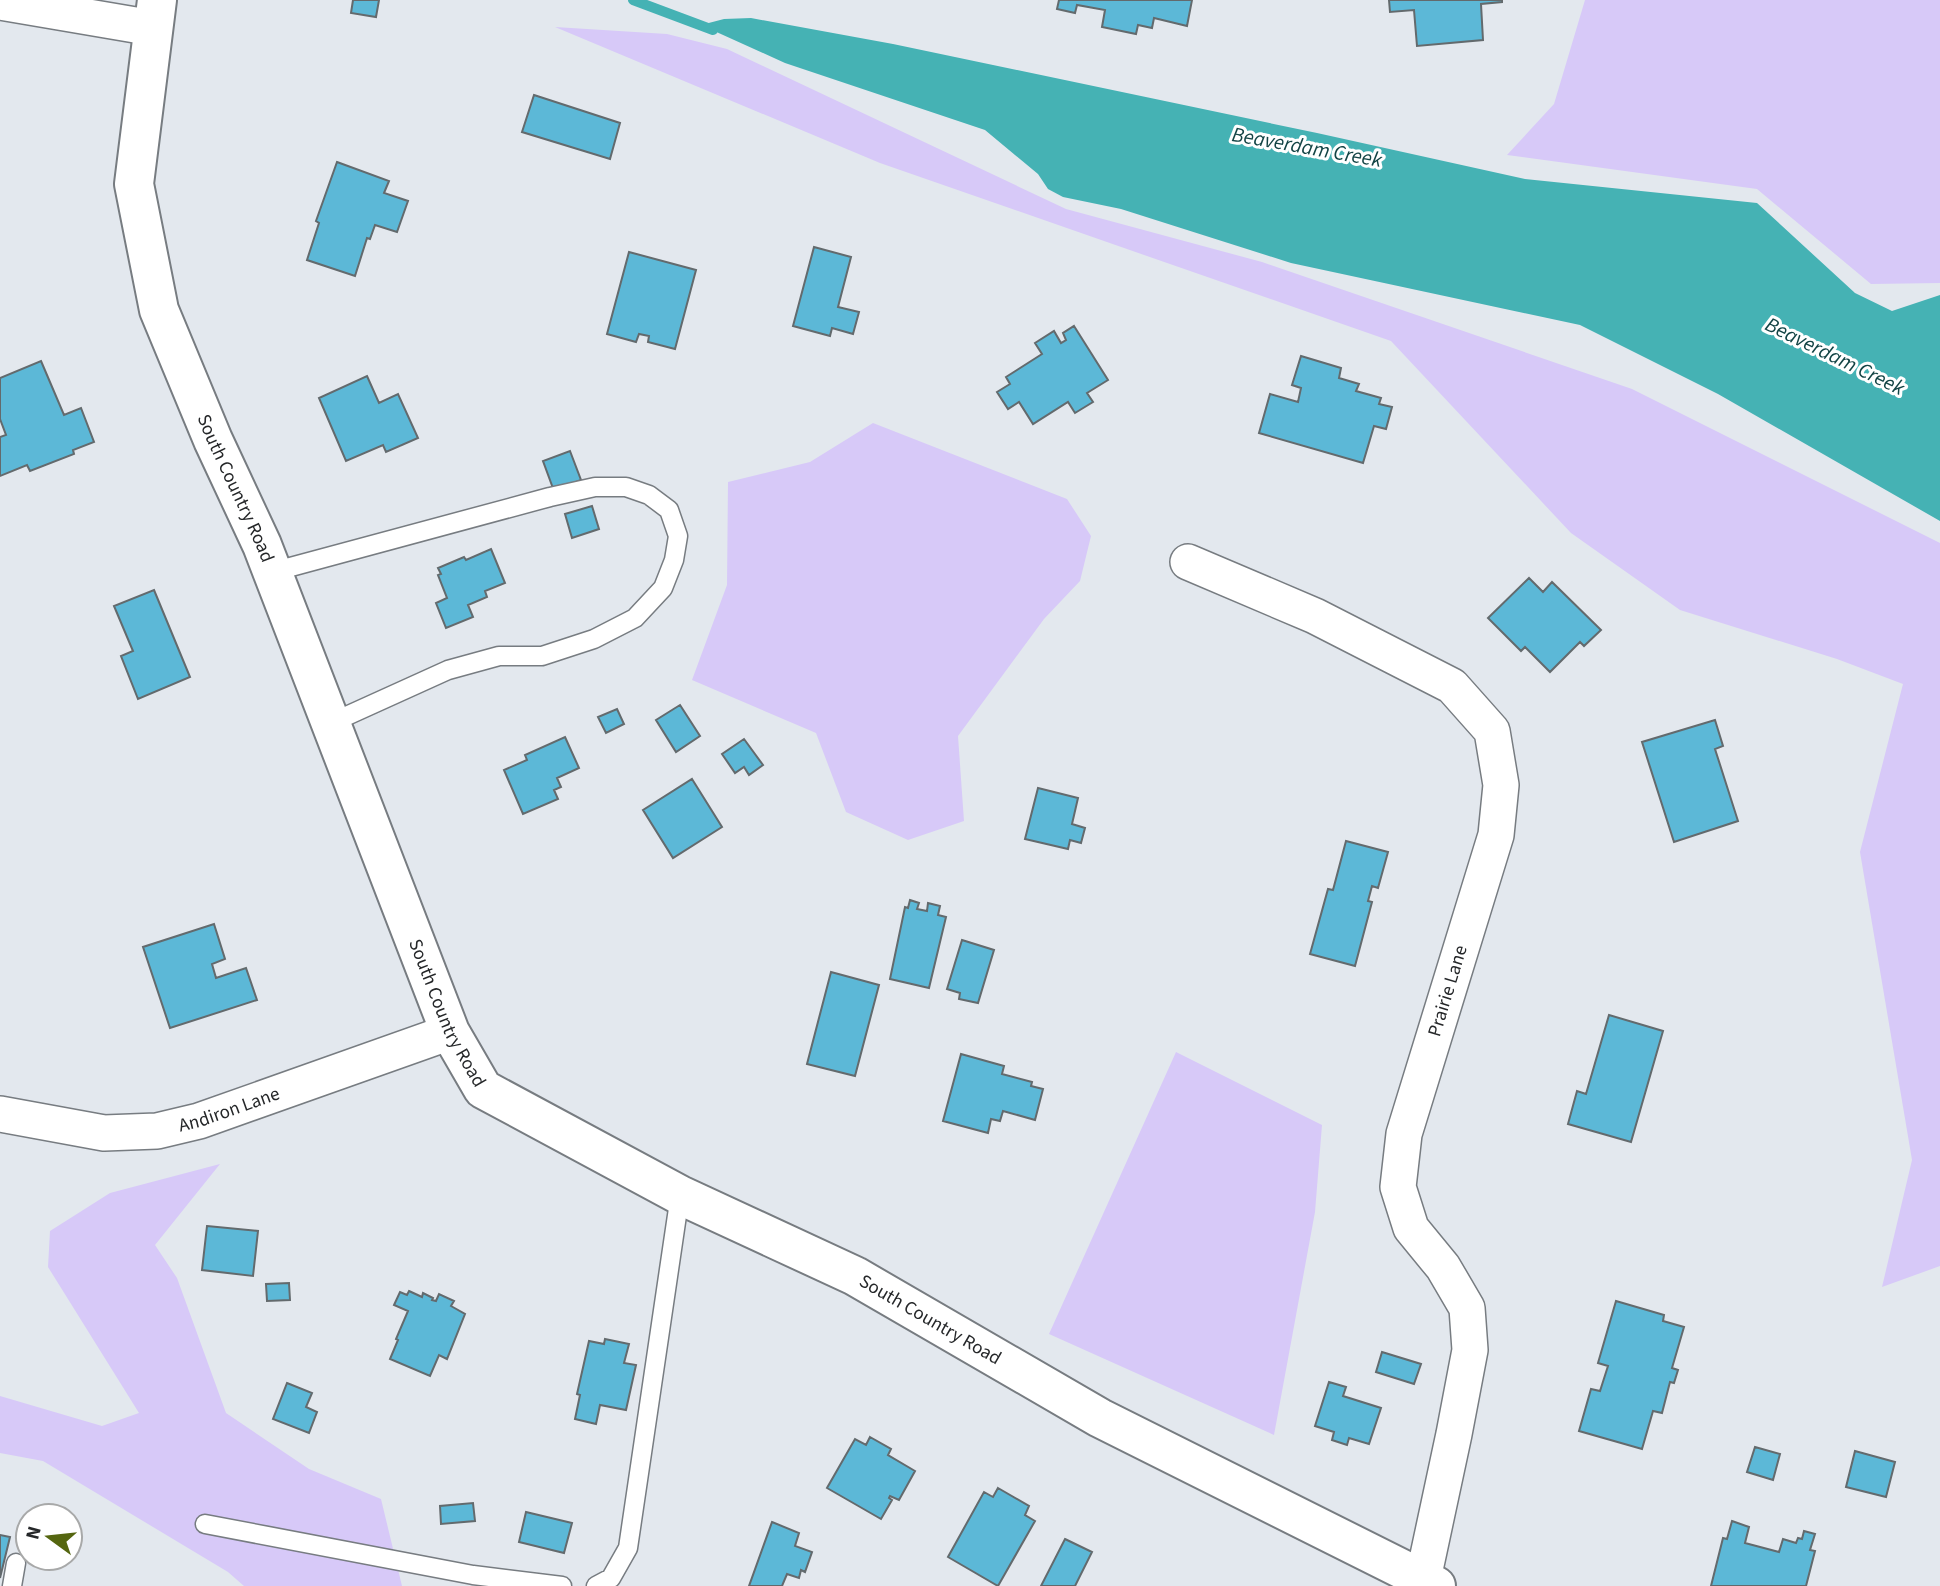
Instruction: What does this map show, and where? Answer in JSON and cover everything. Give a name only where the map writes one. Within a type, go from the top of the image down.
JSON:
[{"type":"main road","name":"South Country Road","points":[[155,14],[134,184],[159,310],[272,572],[450,1032],[483,1088],[680,1195],[855,1276],[1100,1418],[1429,1582]]},
{"type":"street","points":[[0,2],[155,14]]},
{"type":"street","name":"Prairie Lane","points":[[1188,562],[1315,616],[1452,686],[1492,731],[1501,785],[1496,835],[1404,1134],[1398,1187],[1411,1228],[1443,1268],[1467,1308],[1470,1350],[1429,1582]]},
{"type":"street","name":"Andiron Lane","points":[[0,1114],[104,1133],[157,1131],[200,1121],[450,1032]]},
{"type":"lane","points":[[272,572],[525,503],[594,487],[626,487],[649,495],[669,510],[678,536],[674,560],[663,588],[635,618],[594,639],[542,656],[499,656],[448,670],[331,723]]},
{"type":"lane","points":[[596,1586],[611,1578],[628,1548],[680,1195]]},
{"type":"lane","points":[[205,1524],[473,1575],[562,1586]]},
{"type":"shaded area","points":[[1585,0],[1940,0],[1940,283],[1871,284],[1757,189],[1507,155],[1554,104]]},
{"type":"shaded area","points":[[555,27],[667,34],[727,49],[1066,209],[1262,262],[1632,389],[1940,543],[1940,1266],[1882,1287],[1912,1160],[1860,852],[1903,684],[1837,659],[1680,610],[1571,533],[1391,341],[880,163]]},
{"type":"shaded area","points":[[873,423],[1067,499],[1091,536],[1080,581],[1044,619],[958,736],[964,821],[908,840],[846,812],[816,733],[692,680],[727,585],[728,482],[810,462]]},
{"type":"shaded area","points":[[1176,1052],[1322,1125],[1315,1212],[1274,1435],[1049,1334]]},
{"type":"shaded area","points":[[220,1164],[155,1245],[177,1278],[226,1413],[309,1469],[381,1499],[402,1586],[244,1586],[228,1572],[43,1461],[0,1453],[0,1396],[102,1426],[139,1413],[48,1267],[50,1231],[110,1193]]},
{"type":"water","points":[[751,18],[893,44],[1525,179],[1757,203],[1855,293],[1892,311],[1940,295],[1940,521],[1718,394],[1580,325],[1291,263],[1121,209],[1063,197],[1048,189],[1038,174],[985,130],[785,63],[701,25],[724,19]]},
{"type":"building","points":[[353,0],[379,0],[376,17],[351,13]]},
{"type":"building","points":[[1059,0],[1192,0],[1187,26],[1154,18],[1152,28],[1138,25],[1136,34],[1102,27],[1105,10],[1077,5],[1075,13],[1057,9]]},
{"type":"building","points":[[1389,0],[1502,2],[1481,4],[1483,40],[1417,46],[1414,10],[1390,12]]},
{"type":"building","points":[[534,95],[620,123],[610,159],[522,132]]},
{"type":"building","points":[[337,162],[389,181],[384,193],[408,201],[397,232],[375,225],[370,239],[367,238],[355,276],[307,260],[319,223],[316,221]]},
{"type":"building","points":[[814,247],[851,257],[838,307],[859,312],[853,334],[832,328],[830,336],[793,326]]},
{"type":"building","points":[[629,252],[696,270],[675,349],[648,342],[649,336],[639,334],[636,342],[607,334]]},
{"type":"building","points":[[1074,326],[1108,380],[1087,393],[1093,402],[1075,413],[1068,402],[1033,424],[1019,402],[1008,409],[997,392],[1010,384],[1006,377],[1042,354],[1035,343],[1054,331],[1061,343],[1066,340],[1063,333]]},
{"type":"building","points":[[1301,356],[1341,368],[1339,378],[1359,384],[1356,391],[1381,398],[1379,404],[1392,407],[1386,429],[1374,426],[1363,463],[1259,433],[1270,394],[1298,402],[1301,388],[1292,385]]},
{"type":"building","points":[[41,361],[64,415],[81,408],[94,442],[73,450],[74,454],[30,471],[27,465],[0,476],[0,437],[6,435],[0,419],[0,378]]},
{"type":"building","points":[[367,376],[379,403],[398,394],[418,438],[386,452],[383,445],[346,461],[319,398]]},
{"type":"building","points":[[570,451],[581,480],[554,491],[543,461]]},
{"type":"building","points":[[592,506],[599,529],[572,538],[565,514]]},
{"type":"building","points":[[491,549],[505,583],[485,591],[487,597],[468,605],[473,617],[446,628],[436,603],[447,598],[438,568]]},
{"type":"building","points":[[1529,578],[1543,592],[1552,582],[1601,630],[1584,646],[1580,642],[1550,672],[1525,647],[1521,651],[1488,618]]},
{"type":"building","points":[[154,590],[190,677],[138,699],[121,656],[133,651],[114,606]]},
{"type":"building","points":[[680,705],[700,736],[676,752],[656,720]]},
{"type":"building","points":[[617,709],[624,724],[606,733],[598,717]]},
{"type":"building","points":[[1715,720],[1723,746],[1715,749],[1738,821],[1674,842],[1642,742]]},
{"type":"building","points":[[565,737],[579,768],[557,778],[561,787],[554,790],[558,799],[523,814],[504,770],[527,760],[525,755]]},
{"type":"building","points":[[744,739],[763,765],[749,775],[744,767],[735,773],[722,754]]},
{"type":"building","points":[[692,779],[722,827],[673,858],[643,810]]},
{"type":"building","points":[[1038,788],[1078,798],[1072,824],[1085,828],[1081,843],[1070,840],[1068,849],[1025,839]]},
{"type":"building","points":[[1346,841],[1388,852],[1378,888],[1372,886],[1368,901],[1372,902],[1355,966],[1310,954],[1328,889],[1333,890]]},
{"type":"building","points":[[910,900],[919,903],[917,909],[927,911],[928,903],[940,906],[938,915],[946,917],[929,988],[890,979],[905,907],[908,908]]},
{"type":"building","points":[[214,924],[225,959],[212,964],[216,978],[246,968],[257,1000],[170,1028],[143,947]]},
{"type":"building","points":[[962,940],[994,950],[978,1003],[959,999],[960,993],[947,989]]},
{"type":"building","points":[[831,972],[879,985],[855,1076],[807,1064]]},
{"type":"building","points":[[1609,1015],[1663,1031],[1631,1142],[1568,1124],[1577,1091],[1586,1094]]},
{"type":"building","points":[[961,1054],[1004,1066],[1002,1074],[1032,1082],[1031,1086],[1043,1089],[1035,1120],[1003,1111],[1000,1121],[991,1119],[988,1133],[943,1121]]},
{"type":"building","points":[[207,1226],[258,1231],[253,1276],[202,1270]]},
{"type":"building","points":[[289,1283],[290,1300],[267,1301],[266,1284]]},
{"type":"building","points":[[409,1291],[422,1297],[423,1293],[436,1301],[439,1294],[454,1301],[451,1306],[465,1314],[447,1359],[439,1355],[430,1376],[390,1359],[408,1311],[394,1305],[400,1292],[407,1295]]},
{"type":"building","points":[[1616,1301],[1664,1315],[1663,1321],[1684,1327],[1672,1368],[1678,1370],[1674,1383],[1670,1382],[1662,1413],[1653,1411],[1642,1449],[1579,1431],[1591,1389],[1600,1391],[1608,1366],[1598,1363]]},
{"type":"building","points":[[605,1339],[629,1344],[624,1363],[636,1365],[626,1410],[600,1405],[596,1424],[575,1419],[580,1395],[577,1394],[589,1341],[604,1344]]},
{"type":"building","points":[[1382,1352],[1421,1364],[1414,1384],[1376,1372]]},
{"type":"building","points":[[1329,1382],[1346,1387],[1343,1396],[1381,1408],[1369,1444],[1349,1438],[1347,1445],[1332,1440],[1334,1432],[1315,1426]]},
{"type":"building","points":[[287,1383],[312,1393],[306,1407],[317,1412],[309,1433],[273,1419]]},
{"type":"building","points":[[870,1437],[891,1449],[888,1455],[915,1471],[899,1500],[890,1496],[892,1500],[881,1519],[827,1488],[855,1439],[866,1445]]},
{"type":"building","points":[[1755,1447],[1780,1454],[1773,1480],[1747,1472]]},
{"type":"building","points":[[1855,1451],[1895,1462],[1886,1497],[1846,1487]]},
{"type":"building","points":[[998,1488],[1029,1506],[1025,1515],[1035,1521],[998,1586],[948,1557],[984,1492],[993,1497]]},
{"type":"building","points":[[473,1503],[475,1521],[441,1524],[440,1506]]},
{"type":"building","points":[[526,1512],[572,1523],[564,1553],[519,1542]]},
{"type":"building","points":[[1732,1521],[1749,1527],[1745,1543],[1779,1552],[1783,1539],[1796,1543],[1798,1538],[1802,1539],[1804,1531],[1815,1534],[1810,1550],[1815,1551],[1806,1586],[1711,1586],[1723,1538],[1727,1539]]},
{"type":"building","points":[[772,1522],[799,1533],[795,1546],[812,1552],[805,1572],[801,1570],[799,1578],[787,1574],[782,1586],[749,1586]]},
{"type":"building","points":[[0,1535],[10,1537],[0,1578]]},
{"type":"building","points":[[1065,1539],[1092,1552],[1075,1586],[1041,1586]]},
{"type":"waterway","name":"Beaverdam Creek","points":[[633,0],[713,30]]}]
